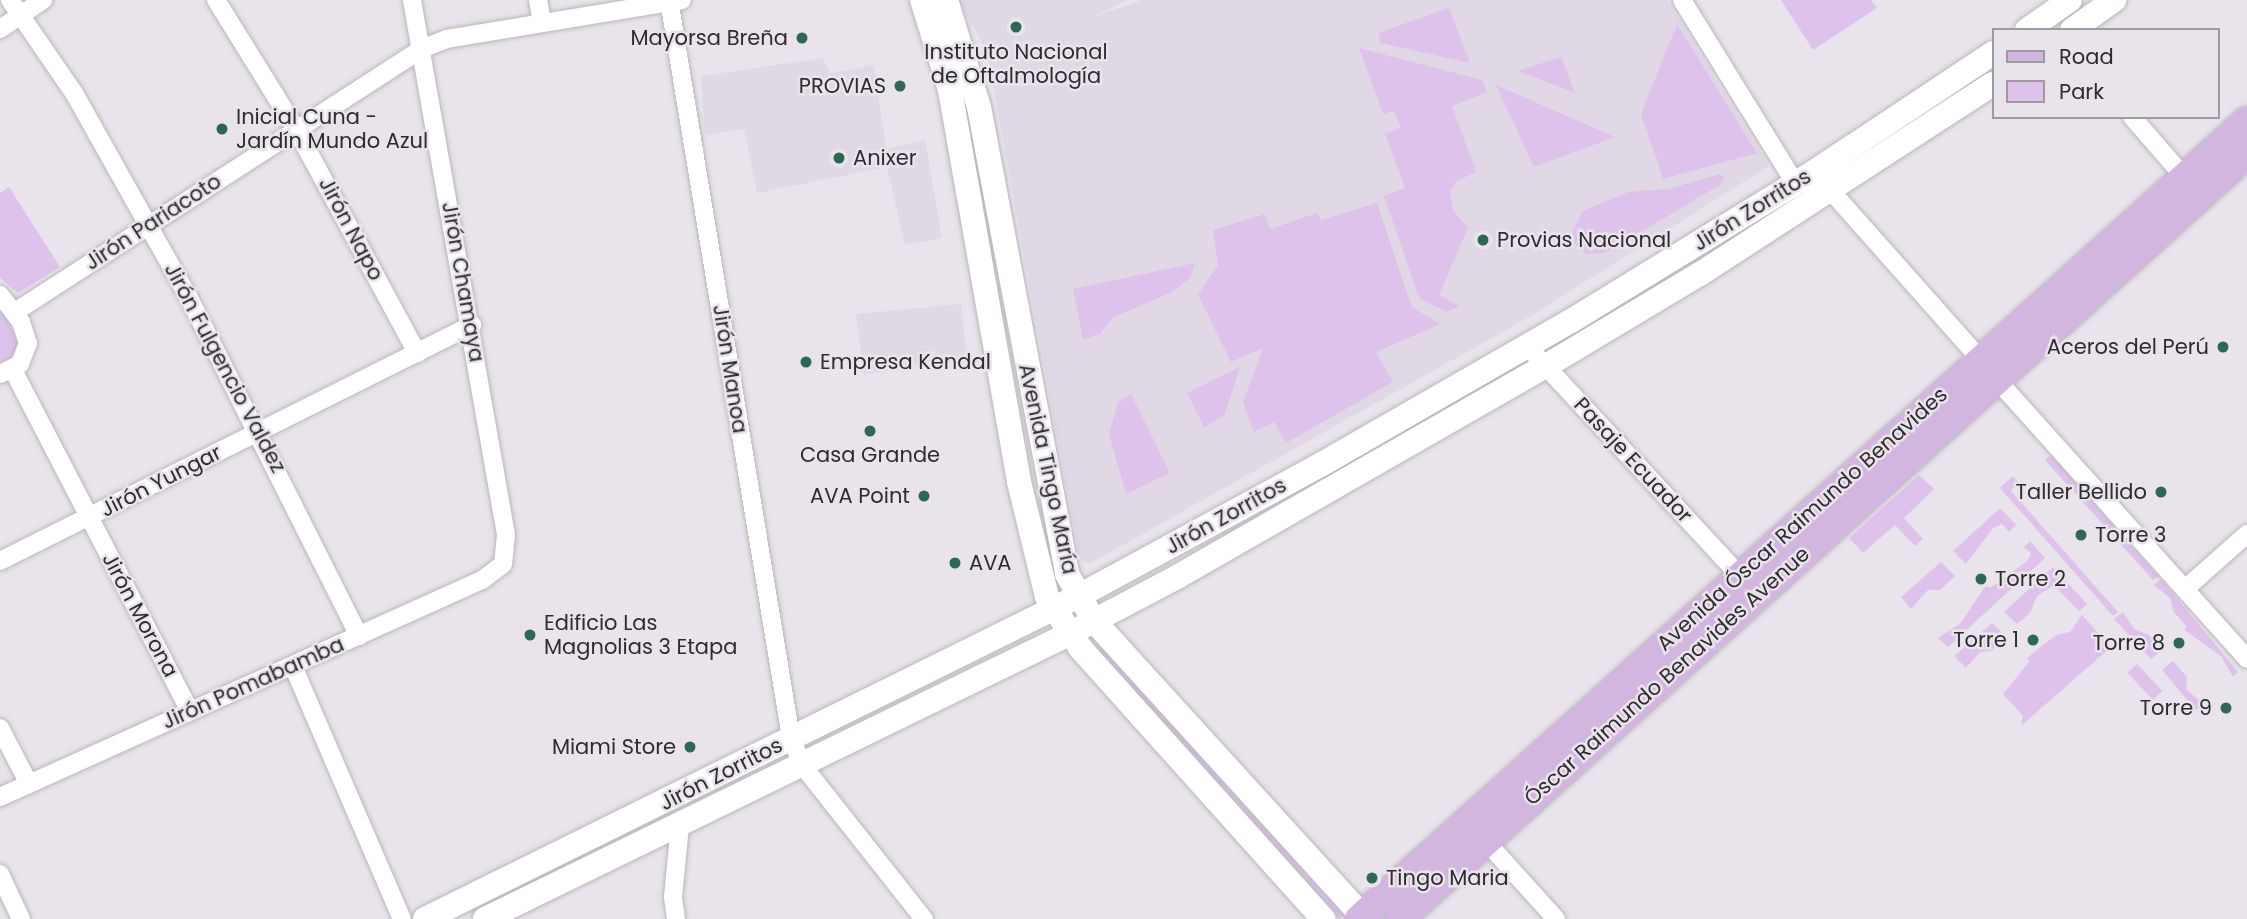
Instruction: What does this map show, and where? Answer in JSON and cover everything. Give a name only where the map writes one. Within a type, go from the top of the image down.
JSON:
[{"type":"main road","name":"Avenida Tingo María","points":[[922,0],[950,90],[1027,521],[1041,582],[1053,609],[1069,634],[1323,919]]},
{"type":"main road","name":"Avenida Tingo María","points":[[946,0],[975,92],[1058,543],[1077,597],[1094,621],[1362,918]]},
{"type":"main road","points":[[2030,28],[2070,0]]},
{"type":"main road","points":[[2075,28],[2114,0]]},
{"type":"main road","name":"Jirón Zorritos","points":[[425,919],[1077,597],[1528,346],[1805,177],[1992,54]]},
{"type":"main road","name":"Jirón Zorritos","points":[[485,919],[803,766],[1094,621],[1546,366],[1831,190],[1992,85]]},
{"type":"main road","name":"Avenida Óscar Raimundo Benavides","points":[[1362,918],[1476,831],[1738,574],[1989,370],[2247,121]]},
{"type":"main road","name":"Óscar Raimundo Benavides Avenue","points":[[1400,919],[1476,831],[1989,370],[2247,154]]},
{"type":"street","name":"Jirón Fulgencio Valdez","points":[[10,0],[74,93],[149,225],[260,431],[359,636]]},
{"type":"street","points":[[0,29],[43,0]]},
{"type":"street","name":"Jirón Napo","points":[[216,0],[296,129],[416,353]]},
{"type":"street","name":"Jirón Chamaya","points":[[412,0],[472,326],[506,535],[503,564]]},
{"type":"street","points":[[538,0],[542,23]]},
{"type":"street","points":[[1682,0],[1805,177],[1831,190],[2247,659]]},
{"type":"street","name":"Jirón Pariacoto","points":[[15,312],[421,49],[447,39],[673,1]]},
{"type":"street","name":"Jirón Manoa","points":[[673,1],[791,738],[803,766],[924,919]]},
{"type":"street","points":[[2134,119],[2185,178]]},
{"type":"street","points":[[0,295],[15,312],[28,343],[26,355],[6,372]]},
{"type":"street","name":"Jirón Yungar","points":[[0,561],[472,326]]},
{"type":"street","name":"Pasaje Ecuador","points":[[1528,346],[1738,574]]},
{"type":"street","name":"Jirón Morona","points":[[6,372],[89,517],[190,711]]},
{"type":"street","points":[[2185,589],[2247,534]]},
{"type":"street","name":"Jirón Pomabamba","points":[[0,797],[482,580],[503,564]]},
{"type":"street","points":[[293,666],[402,919]]},
{"type":"street","points":[[0,728],[29,785]]},
{"type":"street","points":[[676,919],[673,897],[680,825]]},
{"type":"street","points":[[1476,831],[1556,919]]},
{"type":"street","points":[[0,874],[21,919]]},
{"type":"shaded area","points":[[959,0],[1128,0],[1092,17],[1142,0],[1667,0],[1769,166],[1529,317],[1089,564],[1080,560],[987,52]]},
{"type":"shaded area","name":"Anixer","points":[[822,58],[830,73],[874,65],[886,149],[925,140],[942,238],[905,245],[887,167],[757,193],[744,129],[705,135],[701,76]]},
{"type":"shaded area","points":[[961,304],[967,355],[864,375],[856,314]]},
{"type":"green space","points":[[1781,0],[1871,0],[1877,8],[1813,50]]},
{"type":"green space","points":[[1449,8],[1470,63],[1381,43],[1378,33]]},
{"type":"green space","points":[[1677,24],[1757,153],[1663,179],[1641,114]]},
{"type":"green space","points":[[1359,48],[1482,80],[1487,92],[1452,106],[1476,172],[1457,181],[1450,192],[1453,210],[1468,228],[1439,295],[1460,306],[1447,312],[1419,298],[1384,196],[1405,188],[1385,134],[1401,128],[1394,111],[1383,114]]},
{"type":"green space","points":[[1561,57],[1575,93],[1518,71]]},
{"type":"green space","points":[[1496,85],[1615,137],[1534,167]]},
{"type":"green space","points":[[1720,174],[1725,178],[1720,185],[1605,253],[1586,254],[1575,244],[1573,230],[1583,211],[1628,192],[1668,189]]},
{"type":"green space","points":[[9,187],[60,267],[18,293],[0,278],[0,193]]},
{"type":"green space","points":[[1377,203],[1412,307],[1440,324],[1376,352],[1393,382],[1286,443],[1274,422],[1254,432],[1243,402],[1263,348],[1231,362],[1198,295],[1218,265],[1213,230],[1265,214],[1270,229],[1317,213],[1321,220]]},
{"type":"green space","points":[[1195,263],[1190,278],[1172,292],[1112,318],[1100,334],[1083,340],[1073,289]]},
{"type":"green space","points":[[0,304],[19,344],[9,362],[0,362]]},
{"type":"green space","points":[[1240,367],[1224,416],[1204,427],[1187,393]]},
{"type":"green space","points":[[1131,394],[1170,473],[1126,494],[1109,434],[1118,402]]},
{"type":"green space","points":[[2051,455],[2158,576],[2153,580],[2045,460]]},
{"type":"green space","points":[[1919,475],[1934,489],[1904,518],[1923,539],[1915,546],[1895,525],[1863,553],[1849,538]]},
{"type":"green space","points":[[2013,476],[2018,482],[2011,491],[2118,612],[2113,616],[2000,488]]},
{"type":"green space","points":[[2000,508],[2016,525],[2009,532],[2002,524],[1993,528],[1966,564],[1953,551]]},
{"type":"green space","points":[[2030,541],[2045,558],[1948,647],[1938,638],[1961,623],[1986,585],[1990,588],[2027,561],[2031,554],[2024,547]]},
{"type":"green space","points":[[1941,562],[1955,576],[1940,590],[1928,590],[1911,609],[1901,597]]},
{"type":"green space","points":[[2053,567],[2087,604],[2079,611],[2054,585],[2037,596],[2030,613],[2017,624],[2004,612]]},
{"type":"green space","points":[[2161,579],[2238,672],[2233,677],[2221,656],[2184,630],[2187,627],[2173,611],[2170,598],[2154,585]]},
{"type":"green space","points":[[2123,612],[2134,629],[2149,635],[2162,650],[2151,659],[2114,619]]},
{"type":"green space","points":[[2082,615],[2111,647],[2021,726],[2023,716],[2003,694],[2030,661],[2027,658],[2056,635],[2070,632]]},
{"type":"green space","points":[[1992,623],[2006,637],[1991,651],[1980,652],[1966,668],[1954,656]]},
{"type":"green space","points":[[1105,643],[1347,913],[1339,919],[1096,651]]},
{"type":"green space","points":[[2173,661],[2187,677],[2186,689],[2203,704],[2196,710],[2162,670]]},
{"type":"green space","points":[[2137,664],[2162,691],[2153,700],[2127,673]]},
{"type":"place","name":"Instituto Nacional de Oftalmología","points":[[1016,27]]},
{"type":"place","name":"Mayorsa Breña","points":[[802,38]]},
{"type":"place","name":"PROVIAS","points":[[900,86]]},
{"type":"place","name":"Inicial Cuna - Jardín Mundo Azul","points":[[222,129]]},
{"type":"place","name":"Anixer","points":[[839,158]]},
{"type":"place","name":"Provias Nacional","points":[[1483,240]]},
{"type":"place","name":"Aceros del Perú","points":[[2223,347]]},
{"type":"place","name":"Empresa Kendal","points":[[806,362]]},
{"type":"place","name":"Casa Grande","points":[[870,431]]},
{"type":"place","name":"Taller Bellido","points":[[2161,492]]},
{"type":"place","name":"AVA Point","points":[[924,496]]},
{"type":"place","name":"Torre 3","points":[[2081,535]]},
{"type":"place","name":"AVA","points":[[955,563]]},
{"type":"place","name":"Torre 2","points":[[1981,579]]},
{"type":"place","name":"Edificio Las Magnolias 3 Etapa","points":[[530,635]]},
{"type":"place","name":"Torre 1","points":[[2033,640]]},
{"type":"place","name":"Torre 8","points":[[2179,643]]},
{"type":"place","name":"Torre 9","points":[[2226,708]]},
{"type":"place","name":"Miami Store","points":[[690,747]]},
{"type":"place","name":"Tingo Maria","points":[[1372,878]]}]
